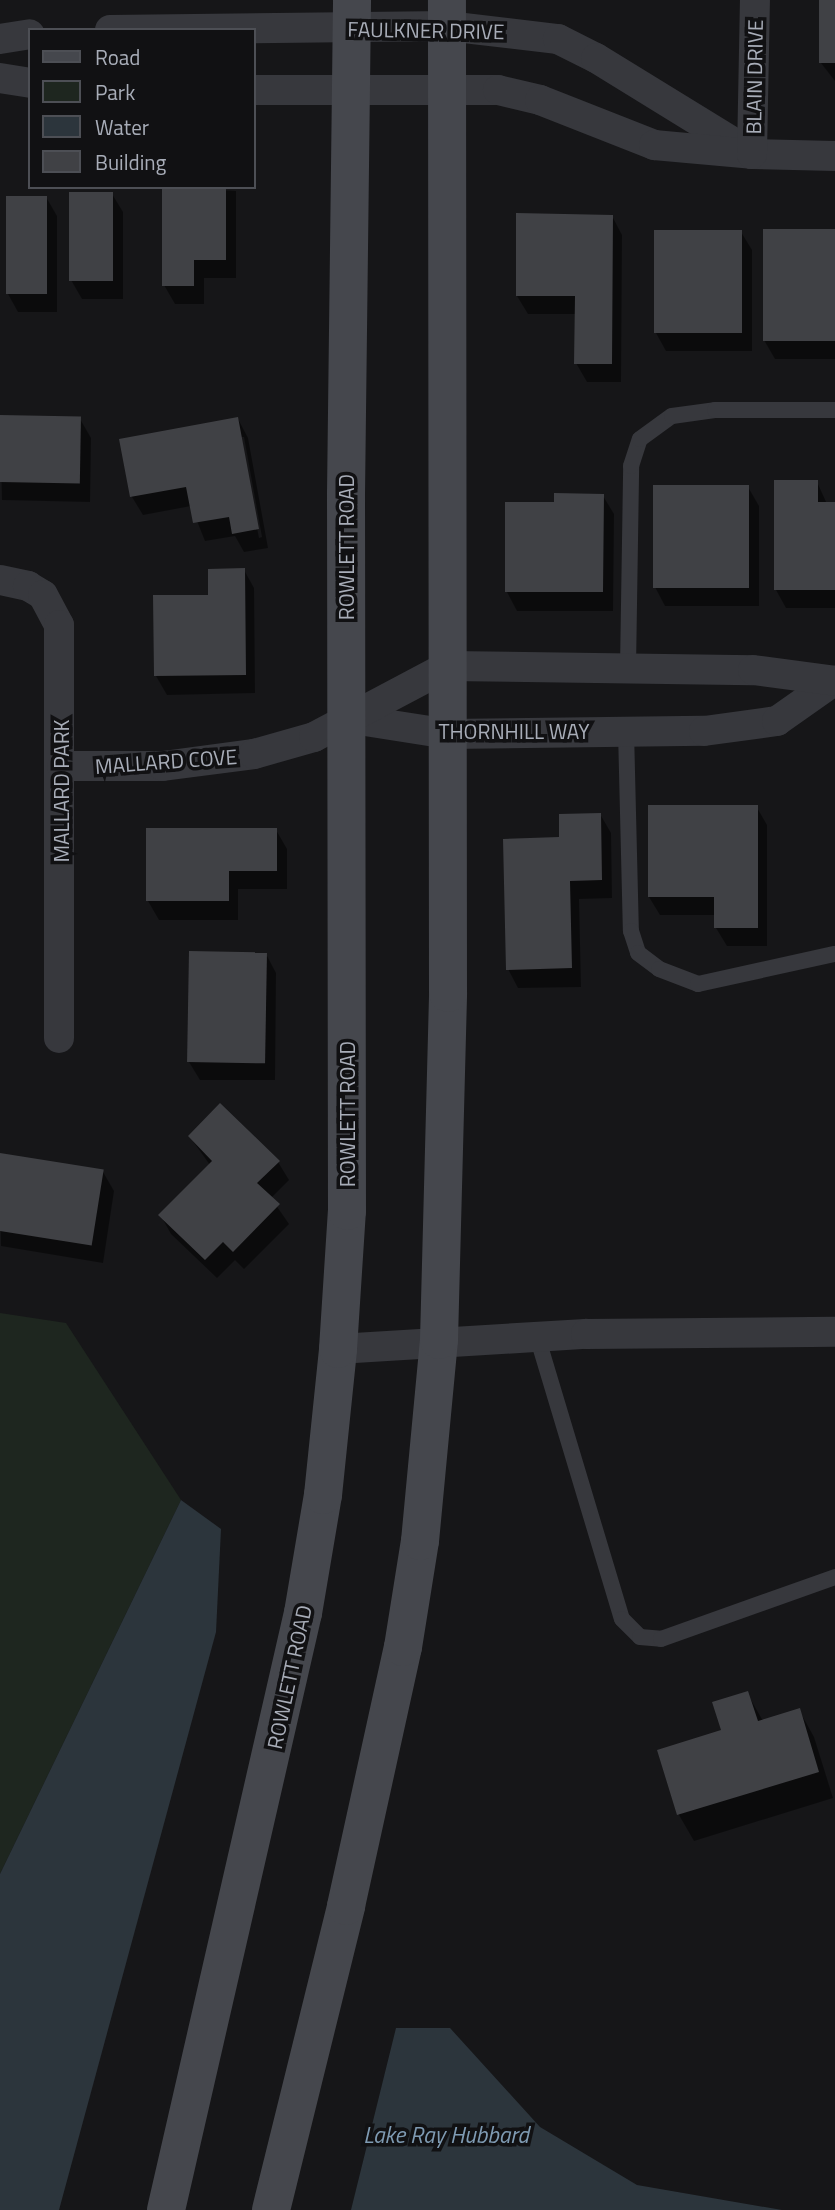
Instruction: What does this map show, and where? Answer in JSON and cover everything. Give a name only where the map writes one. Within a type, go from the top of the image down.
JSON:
[{"type":"main road","points":[[271,2210],[346,1906],[403,1647],[420,1541],[439,1340],[448,993],[447,13]]},
{"type":"main road","name":"ROWLETT ROAD","points":[[166,2210],[301,1625],[323,1495],[338,1349],[347,1211],[346,718],[352,14]]},
{"type":"street","name":"BLAIN DRIVE","points":[[752,154],[755,0]]},
{"type":"street","name":"FAULKNER DRIVE","points":[[140,28],[352,14],[447,13],[558,39],[596,58],[752,154]]},
{"type":"street","points":[[0,38],[28,34]]},
{"type":"street","points":[[0,78],[28,83]]},
{"type":"street","points":[[256,90],[448,87],[498,90],[540,100],[654,145],[752,154],[835,156]]},
{"type":"street","name":"MALLARD PARK","points":[[0,580],[29,586],[43,595],[59,625],[62,766],[59,1038]]},
{"type":"street","name":"THORNHILL WAY","points":[[346,718],[448,666],[753,670],[834,681]]},
{"type":"street","name":"THORNHILL WAY","points":[[346,718],[448,734],[704,730],[776,721],[834,681]]},
{"type":"street","name":"MALLARD COVE","points":[[62,766],[210,763],[314,737],[346,718]]},
{"type":"street","points":[[338,1349],[439,1340],[537,1336],[835,1332]]},
{"type":"lane","points":[[628,668],[631,466],[640,439],[672,416],[715,411],[835,410]]},
{"type":"lane","points":[[626,730],[631,931],[638,953],[659,969],[698,984],[835,954]]},
{"type":"lane","points":[[537,1336],[622,1619],[640,1637],[661,1639],[835,1577]]},
{"type":"green space","points":[[0,1313],[66,1323],[181,1500],[0,1874]]},
{"type":"water","points":[[181,1500],[221,1529],[216,1632],[59,2210],[0,2210],[0,1874]]},
{"type":"water","name":"Lake Ray Hubbard","points":[[396,2028],[450,2028],[540,2127],[637,2185],[782,2210],[351,2210]]},
{"type":"building","points":[[819,0],[835,0],[835,63],[819,63]]},
{"type":"building","points":[[162,189],[226,189],[226,260],[194,260],[194,286],[162,286]]},
{"type":"building","points":[[69,192],[113,192],[113,281],[69,281]]},
{"type":"building","points":[[6,196],[47,196],[47,294],[6,294]]},
{"type":"building","points":[[516,213],[613,215],[612,364],[574,364],[575,296],[516,296]]},
{"type":"building","points":[[763,229],[835,229],[835,341],[763,341]]},
{"type":"building","points":[[654,230],[742,230],[742,333],[654,333]]},
{"type":"building","points":[[0,415],[81,416],[80,483],[0,482]]},
{"type":"building","points":[[238,417],[259,529],[232,534],[229,517],[193,523],[186,487],[130,497],[119,439]]},
{"type":"building","points":[[774,480],[818,480],[818,502],[835,502],[835,590],[774,590]]},
{"type":"building","points":[[653,485],[749,485],[749,588],[653,588]]},
{"type":"building","points":[[554,493],[604,494],[603,592],[505,592],[505,502],[554,502]]},
{"type":"building","points":[[245,568],[246,675],[154,676],[153,595],[208,595],[208,569]]},
{"type":"building","points":[[648,805],[758,805],[758,928],[714,928],[714,897],[648,897]]},
{"type":"building","points":[[601,813],[602,880],[570,881],[572,968],[506,970],[503,839],[559,837],[559,814]]},
{"type":"building","points":[[146,828],[277,828],[277,871],[229,871],[229,901],[146,901]]},
{"type":"building","points":[[189,951],[267,952],[265,1063],[187,1062]]},
{"type":"building","points":[[220,1103],[280,1161],[257,1183],[280,1204],[233,1252],[223,1242],[205,1260],[158,1215],[212,1161],[188,1136]]},
{"type":"building","points":[[0,1153],[104,1169],[92,1245],[0,1231]]},
{"type":"building","points":[[748,1691],[758,1721],[800,1708],[819,1772],[677,1815],[657,1750],[721,1730],[712,1702]]}]
